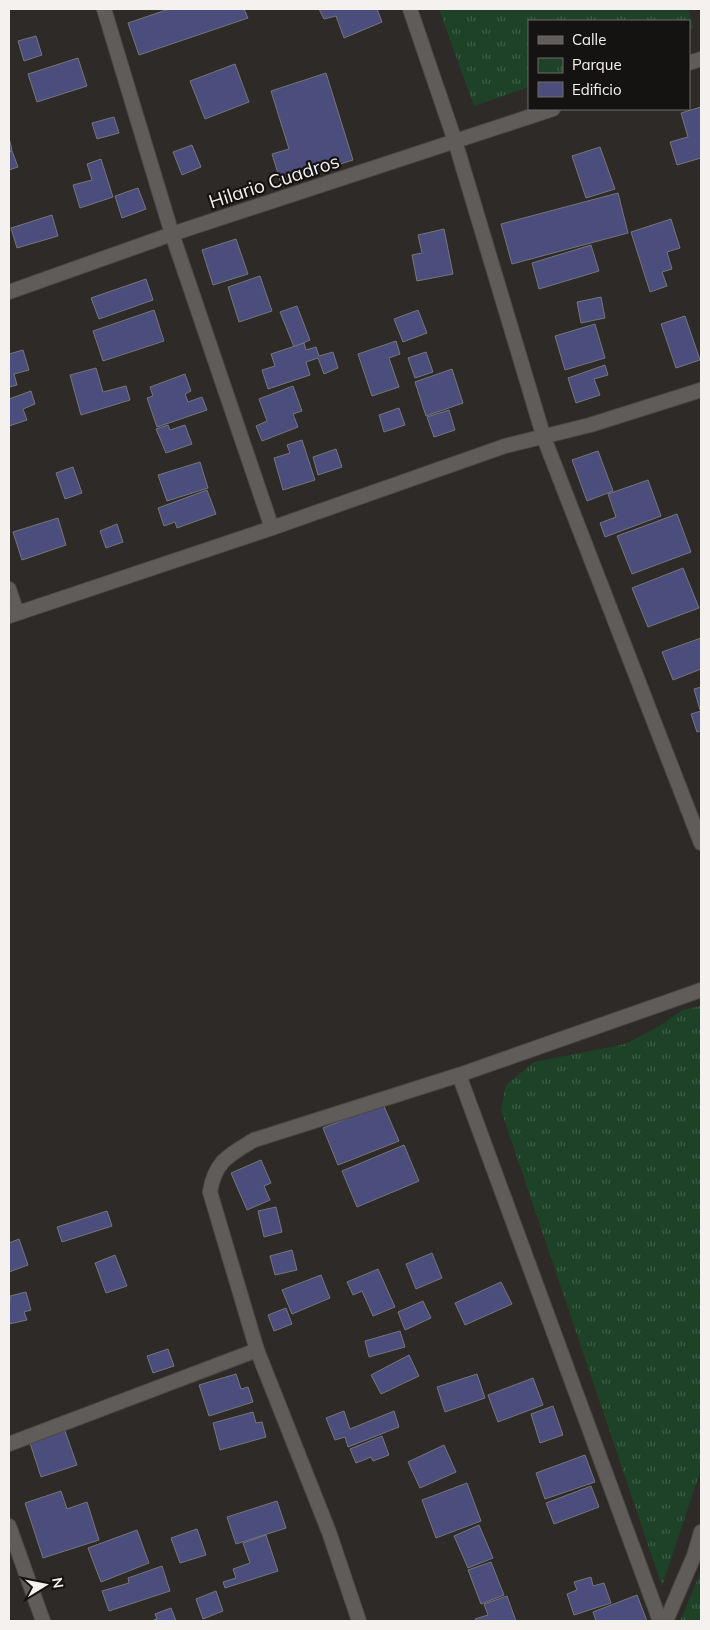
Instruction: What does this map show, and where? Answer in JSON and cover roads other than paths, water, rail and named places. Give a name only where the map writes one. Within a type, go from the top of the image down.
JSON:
[{"type":"street","points":[[104,9],[172,234],[272,528]]},
{"type":"street","points":[[410,9],[455,142],[544,438],[701,842]]},
{"type":"street","name":"Hilario Cuadros","points":[[9,292],[172,234],[550,110]]},
{"type":"street","points":[[9,589],[13,615],[272,528],[506,446],[544,438],[701,390]]},
{"type":"street","points":[[359,1621],[329,1532],[257,1350],[210,1192],[213,1175],[225,1157],[254,1140],[459,1075],[701,990]]},
{"type":"street","points":[[459,1075],[660,1621]]},
{"type":"street","points":[[9,1444],[257,1350]]},
{"type":"street","points":[[9,1526],[43,1621]]},
{"type":"street","points":[[666,1621],[701,1532]]}]
